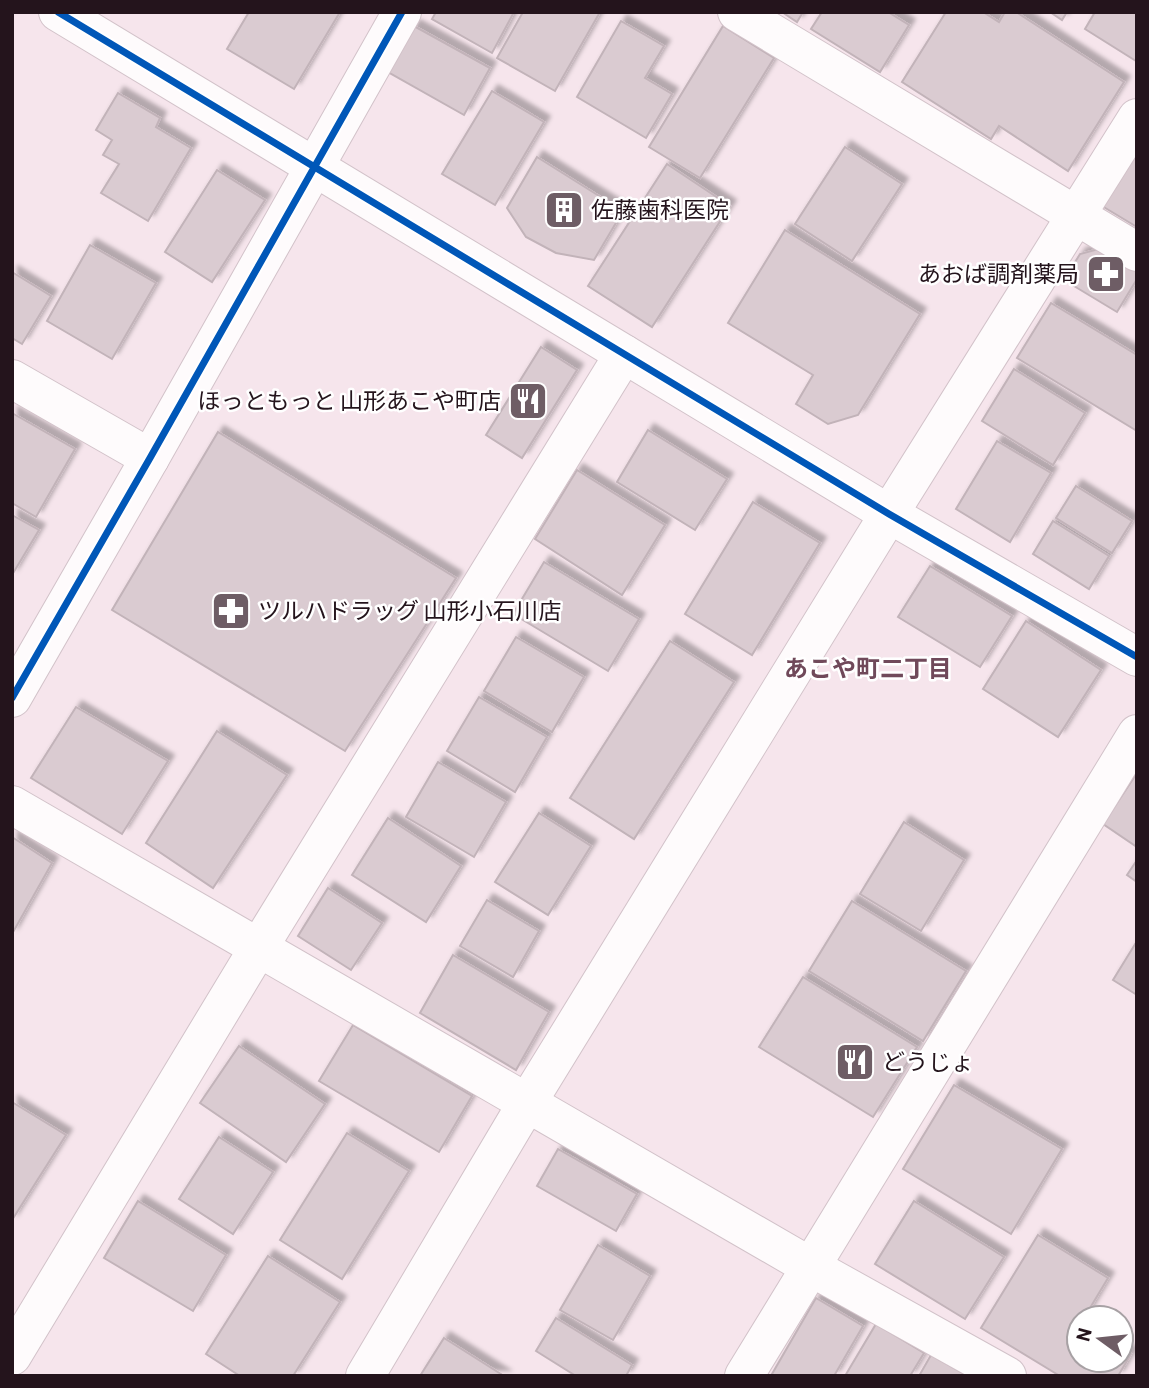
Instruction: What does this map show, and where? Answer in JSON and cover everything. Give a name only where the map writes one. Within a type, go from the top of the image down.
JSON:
[{"type":"street","points":[[58,12],[890,514],[1137,657]]},
{"type":"street","points":[[12,698],[402,12]]},
{"type":"street","points":[[737,12],[1137,252]]},
{"type":"street","points":[[366,1376],[527,1102],[1137,118]]},
{"type":"street","points":[[12,1356],[258,947],[624,354]]},
{"type":"street","points":[[12,379],[150,458]]},
{"type":"street","points":[[744,1376],[1137,734]]},
{"type":"street","points":[[12,805],[811,1266],[1007,1376]]},
{"type":"building","points":[[249,12],[340,12],[294,89],[227,49]]},
{"type":"building","points":[[436,12],[514,12],[492,53],[432,19]]},
{"type":"building","points":[[523,12],[600,12],[555,91],[497,58]]},
{"type":"building","points":[[782,12],[803,12],[797,22]]},
{"type":"building","points":[[822,12],[888,12],[909,25],[880,72],[811,29]]},
{"type":"building","points":[[946,12],[983,12],[999,22],[1005,12],[1016,12],[1124,82],[1068,171],[999,126],[991,139],[902,82]]},
{"type":"building","points":[[1050,12],[1067,12],[1062,20]]},
{"type":"building","points":[[1095,12],[1137,12],[1136,61],[1085,29]]},
{"type":"building","points":[[621,21],[664,46],[645,78],[672,94],[646,138],[577,97]]},
{"type":"building","points":[[414,26],[490,68],[464,115],[388,72]]},
{"type":"building","points":[[723,26],[774,58],[700,178],[649,147]]},
{"type":"building","points":[[492,91],[544,122],[495,205],[442,174]]},
{"type":"building","points":[[118,93],[160,118],[156,127],[191,148],[148,221],[101,193],[119,164],[103,155],[112,140],[96,130]]},
{"type":"building","points":[[845,147],[902,184],[852,261],[795,224]]},
{"type":"building","points":[[1137,149],[1137,227],[1102,206]]},
{"type":"building","name":"佐藤歯科医院","points":[[537,157],[623,211],[594,260],[556,253],[526,237],[507,208]]},
{"type":"building","points":[[667,164],[730,206],[652,327],[588,286]]},
{"type":"building","points":[[217,170],[265,200],[212,282],[165,252]]},
{"type":"building","points":[[785,230],[920,314],[858,415],[828,424],[796,404],[813,375],[728,323]]},
{"type":"building","points":[[90,245],[156,283],[112,359],[47,321]]},
{"type":"building","points":[[1106,247],[1137,266],[1137,279],[1117,312],[1064,280],[1080,254]]},
{"type":"building","points":[[12,272],[51,296],[22,344],[12,338]]},
{"type":"building","points":[[1051,303],[1137,355],[1137,431],[1017,358]]},
{"type":"building","points":[[541,347],[577,370],[522,458],[486,435]]},
{"type":"building","points":[[1014,369],[1085,413],[1053,465],[982,421]]},
{"type":"building","points":[[12,413],[75,449],[36,517],[12,503]]},
{"type":"building","points":[[648,430],[727,479],[695,530],[617,482]]},
{"type":"building","points":[[218,432],[456,578],[345,751],[112,610]]},
{"type":"building","points":[[997,441],[1051,473],[1010,542],[956,509]]},
{"type":"building","points":[[577,470],[665,525],[622,595],[535,539]]},
{"type":"building","points":[[1076,486],[1132,521],[1112,553],[1056,518]]},
{"type":"building","points":[[753,502],[820,543],[752,655],[685,614]]},
{"type":"building","points":[[12,515],[39,530],[12,575]]},
{"type":"building","points":[[1053,521],[1109,556],[1089,589],[1033,554]]},
{"type":"building","points":[[544,562],[639,619],[608,671],[513,614]]},
{"type":"building","points":[[930,566],[1012,616],[980,667],[898,617]]},
{"type":"building","points":[[1026,621],[1101,670],[1058,737],[983,689]]},
{"type":"building","points":[[516,637],[584,677],[552,732],[484,691]]},
{"type":"building","points":[[670,641],[734,682],[634,839],[570,798]]},
{"type":"building","points":[[479,697],[547,737],[515,792],[447,751]]},
{"type":"building","points":[[76,707],[168,761],[122,834],[31,778]]},
{"type":"building","points":[[217,731],[287,775],[213,888],[146,843]]},
{"type":"building","points":[[438,762],[506,802],[474,857],[406,817]]},
{"type":"building","points":[[1137,773],[1137,847],[1103,824]]},
{"type":"building","points":[[539,813],[591,846],[548,915],[495,882]]},
{"type":"building","points":[[388,818],[461,866],[426,922],[352,875]]},
{"type":"building","points":[[904,822],[964,860],[921,931],[860,894]]},
{"type":"building","points":[[12,837],[52,863],[12,934]]},
{"type":"building","points":[[1137,860],[1137,882],[1127,875]]},
{"type":"building","points":[[328,888],[382,923],[351,970],[298,936]]},
{"type":"building","points":[[487,900],[539,931],[513,977],[460,946]]},
{"type":"building","points":[[852,901],[966,971],[923,1041],[809,971]]},
{"type":"building","points":[[1137,941],[1137,995],[1113,980]]},
{"type":"building","points":[[453,955],[549,1012],[516,1070],[420,1013]]},
{"type":"building","points":[[803,977],[917,1047],[873,1117],[759,1047]]},
{"type":"building","points":[[353,1025],[472,1096],[439,1152],[319,1081]]},
{"type":"building","points":[[239,1046],[325,1104],[286,1162],[200,1103]]},
{"type":"building","points":[[954,1085],[1062,1149],[1011,1234],[903,1169]]},
{"type":"building","points":[[12,1102],[66,1135],[12,1220]]},
{"type":"building","points":[[347,1133],[409,1171],[342,1279],[280,1240]]},
{"type":"building","points":[[219,1137],[273,1172],[233,1234],[179,1199]]},
{"type":"building","points":[[558,1149],[637,1194],[616,1231],[537,1186]]},
{"type":"building","points":[[138,1201],[226,1255],[193,1311],[104,1258]]},
{"type":"building","points":[[914,1201],[1004,1257],[965,1319],[875,1264]]},
{"type":"building","points":[[1038,1235],[1108,1278],[1092,1304],[1065,1304],[1065,1374],[1119,1374],[1060,1376],[981,1328]]},
{"type":"building","points":[[598,1245],[650,1276],[613,1340],[560,1310]]},
{"type":"building","points":[[268,1256],[340,1302],[293,1376],[240,1376],[206,1354]]},
{"type":"building","points":[[816,1298],[863,1326],[834,1376],[775,1376],[772,1374]]},
{"type":"building","points":[[556,1318],[632,1365],[626,1376],[576,1376],[536,1351]]},
{"type":"building","points":[[876,1324],[924,1353],[910,1376],[845,1376]]},
{"type":"building","points":[[444,1338],[504,1376],[420,1376]]},
{"type":"building","points":[[931,1355],[968,1376],[919,1376]]},
{"type":"cycle path","points":[[58,12],[889,514],[1137,657]]},
{"type":"cycle path","points":[[12,698],[402,12]]},
{"type":"place","name":"佐藤歯科医院","points":[[564,210]]},
{"type":"place","name":"あおば調剤薬局","points":[[1106,274]]},
{"type":"place","name":"ほっともっと 山形あこや町店","points":[[528,401]]},
{"type":"place","name":"ツルハドラッグ 山形小石川店","points":[[231,611]]},
{"type":"place","name":"どうじょ","points":[[855,1062]]},
{"type":"district","name":"あこや町二丁目","points":[[868,669]]}]
